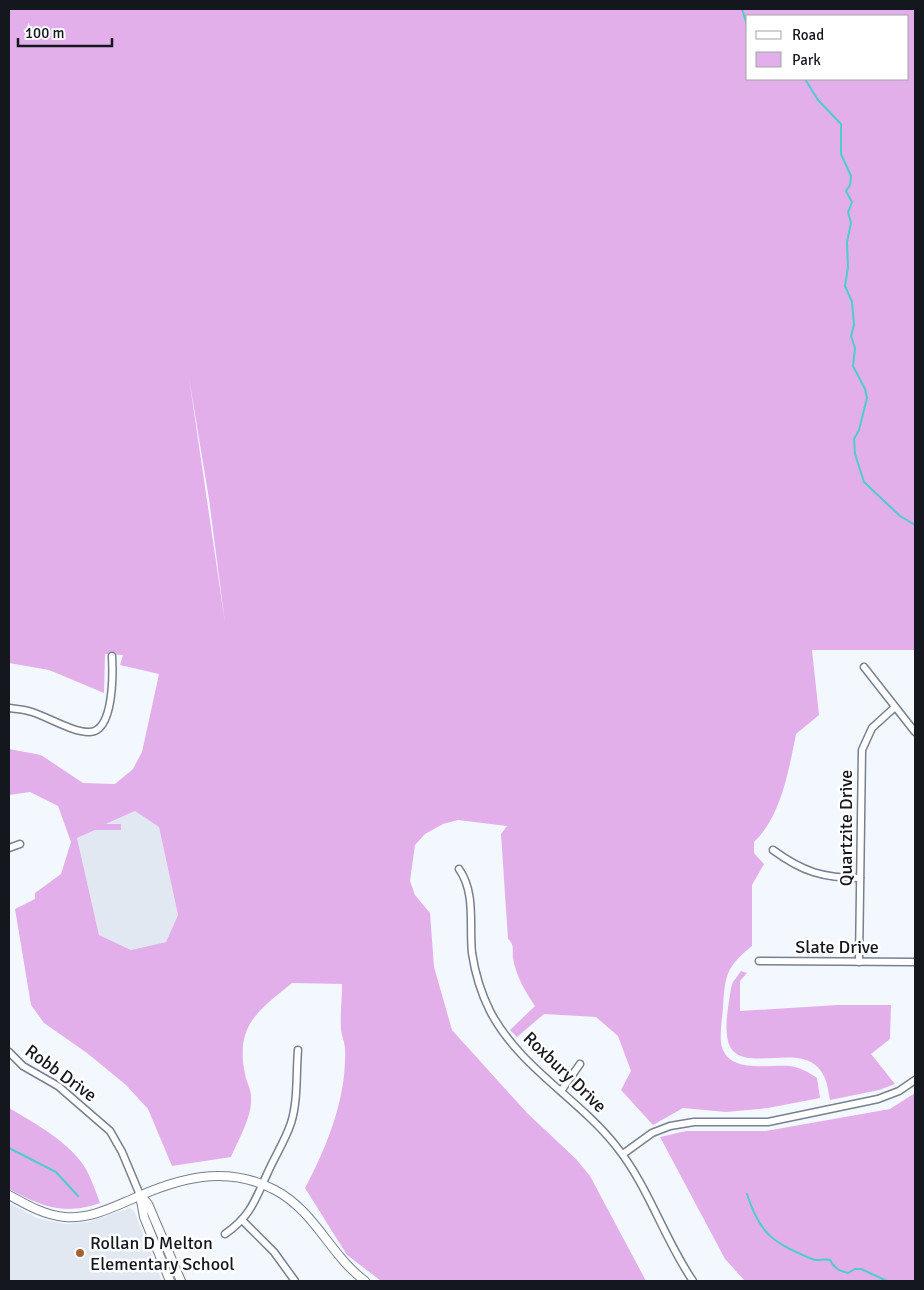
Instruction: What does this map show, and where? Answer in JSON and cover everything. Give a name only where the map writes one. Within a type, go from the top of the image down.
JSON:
[{"type":"street","points":[[9,708],[31,712],[83,731],[94,731],[100,727],[112,694],[112,656]]},
{"type":"street","points":[[864,667],[915,732]]},
{"type":"street","name":"Quartzite Drive","points":[[860,962],[862,750],[872,728],[895,707]]},
{"type":"street","points":[[9,848],[20,844]]},
{"type":"street","points":[[773,850],[798,868],[815,874],[860,878]]},
{"type":"street","name":"Roxbury Drive","points":[[459,869],[468,884],[473,960],[479,983],[490,1010],[514,1046],[603,1130],[623,1154],[636,1174],[693,1281]]},
{"type":"street","name":"Slate Drive","points":[[760,961],[915,962]]},
{"type":"street","points":[[224,1234],[242,1220],[256,1202],[262,1184],[279,1153],[292,1118],[298,1050]]},
{"type":"street","name":"Robb Drive","points":[[9,1052],[23,1066],[58,1086],[105,1126],[119,1145],[140,1196],[144,1217],[170,1281]]},
{"type":"street","points":[[561,1091],[580,1064]]},
{"type":"street","points":[[623,1154],[652,1134],[670,1126],[694,1122],[768,1122],[878,1099],[899,1091],[915,1080]]},
{"type":"street","points":[[9,1195],[41,1212],[66,1217],[89,1215],[104,1211],[175,1182],[201,1176],[231,1176],[262,1184],[276,1190],[300,1207],[339,1256],[365,1281]]},
{"type":"street","name":"Robb Drive","points":[[140,1196],[148,1204],[181,1281]]},
{"type":"street","points":[[242,1220],[274,1252],[295,1281]]},
{"type":"shaded area","points":[[135,811],[159,826],[178,915],[166,942],[131,950],[99,935],[77,838],[95,830],[121,830],[105,825]]},
{"type":"shaded area","name":"Rollan D Melton Elementary School","points":[[9,1203],[37,1218],[65,1224],[88,1222],[130,1208],[134,1211],[162,1281],[9,1281]]},
{"type":"green space","points":[[9,9],[915,9],[915,650],[812,650],[819,715],[796,734],[787,777],[777,806],[771,820],[754,842],[754,853],[764,864],[752,885],[752,946],[743,953],[728,972],[721,1025],[721,1042],[724,1052],[730,1059],[739,1064],[749,1066],[789,1066],[804,1070],[817,1078],[820,1098],[768,1108],[726,1112],[683,1108],[653,1125],[621,1090],[631,1071],[618,1036],[596,1017],[544,1014],[517,1037],[510,1030],[535,1006],[524,989],[514,965],[512,946],[508,939],[501,834],[507,826],[458,820],[443,824],[425,834],[415,845],[410,881],[415,895],[430,913],[434,967],[452,1030],[527,1113],[576,1159],[590,1176],[646,1281],[381,1281],[347,1255],[305,1188],[328,1139],[343,1085],[345,1044],[341,1030],[342,984],[292,983],[260,1011],[252,1021],[243,1043],[243,1057],[251,1093],[251,1104],[241,1136],[231,1157],[172,1166],[148,1109],[126,1085],[87,1053],[44,1023],[31,1005],[15,909],[35,899],[35,893],[61,874],[71,842],[58,806],[30,792],[9,795],[9,749],[41,755],[83,783],[115,784],[133,769],[142,752],[159,674],[120,665],[123,655],[105,654],[104,693],[49,670],[9,663]],"holes":[[[189,378],[209,499],[225,623]],[[135,811],[159,827],[178,915],[166,942],[131,950],[99,935],[77,838],[95,830],[121,830],[121,824],[106,824]]]},
{"type":"green space","points":[[741,971],[747,973],[740,981],[740,1011],[837,1005],[891,1005],[890,1039],[871,1054],[895,1084],[879,1090],[830,1100],[823,1074],[811,1062],[798,1058],[753,1058],[740,1056],[731,1049],[726,1023],[731,988]]},
{"type":"green space","points":[[915,1093],[915,1281],[745,1281],[725,1259],[660,1137],[686,1131],[766,1131],[890,1109]]},
{"type":"green space","points":[[9,1108],[52,1135],[72,1151],[87,1171],[100,1203],[75,1209],[63,1209],[42,1204],[9,1189]]},
{"type":"waterway","points":[[742,9],[746,22]]},
{"type":"waterway","points":[[806,80],[818,100],[841,124],[841,154],[851,176],[850,185],[846,191],[852,202],[848,212],[851,223],[847,242],[848,267],[845,286],[852,302],[854,325],[851,336],[855,348],[853,366],[865,389],[867,398],[859,430],[854,439],[855,454],[864,482],[900,516],[915,525]]},
{"type":"waterway","points":[[9,1148],[56,1172],[78,1196]]},
{"type":"waterway","points":[[747,1194],[757,1219],[770,1236],[778,1242],[814,1260],[830,1260],[835,1267],[842,1271],[848,1273],[855,1269],[861,1269],[887,1281]]},
{"type":"place","name":"Rollan D Melton Elementary School","points":[[80,1253]]}]
